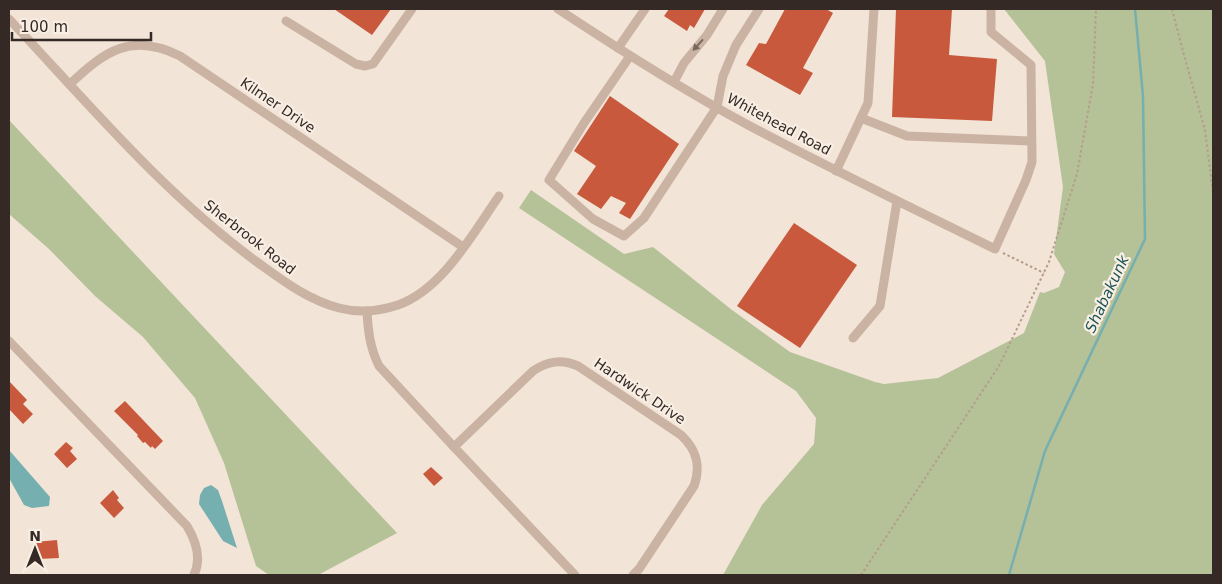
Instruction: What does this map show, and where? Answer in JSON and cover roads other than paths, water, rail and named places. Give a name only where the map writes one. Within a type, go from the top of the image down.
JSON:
[{"type":"street","points":[[286,21],[356,64],[364,66],[372,64],[412,9]]},
{"type":"street","name":"Whitehead Road","points":[[558,9],[630,56],[717,107],[836,170],[995,249],[1026,180],[1032,162],[1031,141]]},
{"type":"street","points":[[618,48],[645,9]]},
{"type":"street","points":[[674,82],[684,63],[707,36],[723,9]]},
{"type":"street","points":[[630,56],[584,123],[549,180],[593,219],[624,236],[644,218],[717,107],[723,76],[736,45],[759,9]]},
{"type":"street","points":[[836,170],[868,102],[874,9]]},
{"type":"street","points":[[861,118],[908,136],[1031,141],[1031,65],[991,32],[992,9]]},
{"type":"street","name":"Sherbrook Road","points":[[9,19],[169,188],[206,222],[281,280],[319,301],[339,308],[366,311],[398,305],[414,298],[440,278],[500,196]]},
{"type":"street","name":"Kilmer Drive","points":[[70,84],[94,62],[118,49],[144,46],[170,51],[462,247]]},
{"type":"street","points":[[854,338],[880,306],[897,201]]},
{"type":"street","points":[[366,311],[369,340],[379,366],[576,575]]},
{"type":"street","points":[[9,341],[187,526],[194,538],[198,551],[194,575]]},
{"type":"street","name":"Hardwick Drive","points":[[454,447],[533,371],[542,365],[560,361],[578,366],[681,435],[688,441],[696,457],[698,466],[694,486],[639,569],[633,575]]},
{"type":"water","points":[[9,450],[50,497],[49,506],[32,508],[24,505],[9,478]]},
{"type":"water","points":[[211,485],[218,490],[237,548],[223,541],[199,504],[200,495],[204,488]]},
{"type":"waterway","name":"Shabakunk","points":[[1009,575],[1045,451],[1145,239],[1143,96],[1135,9]]}]
